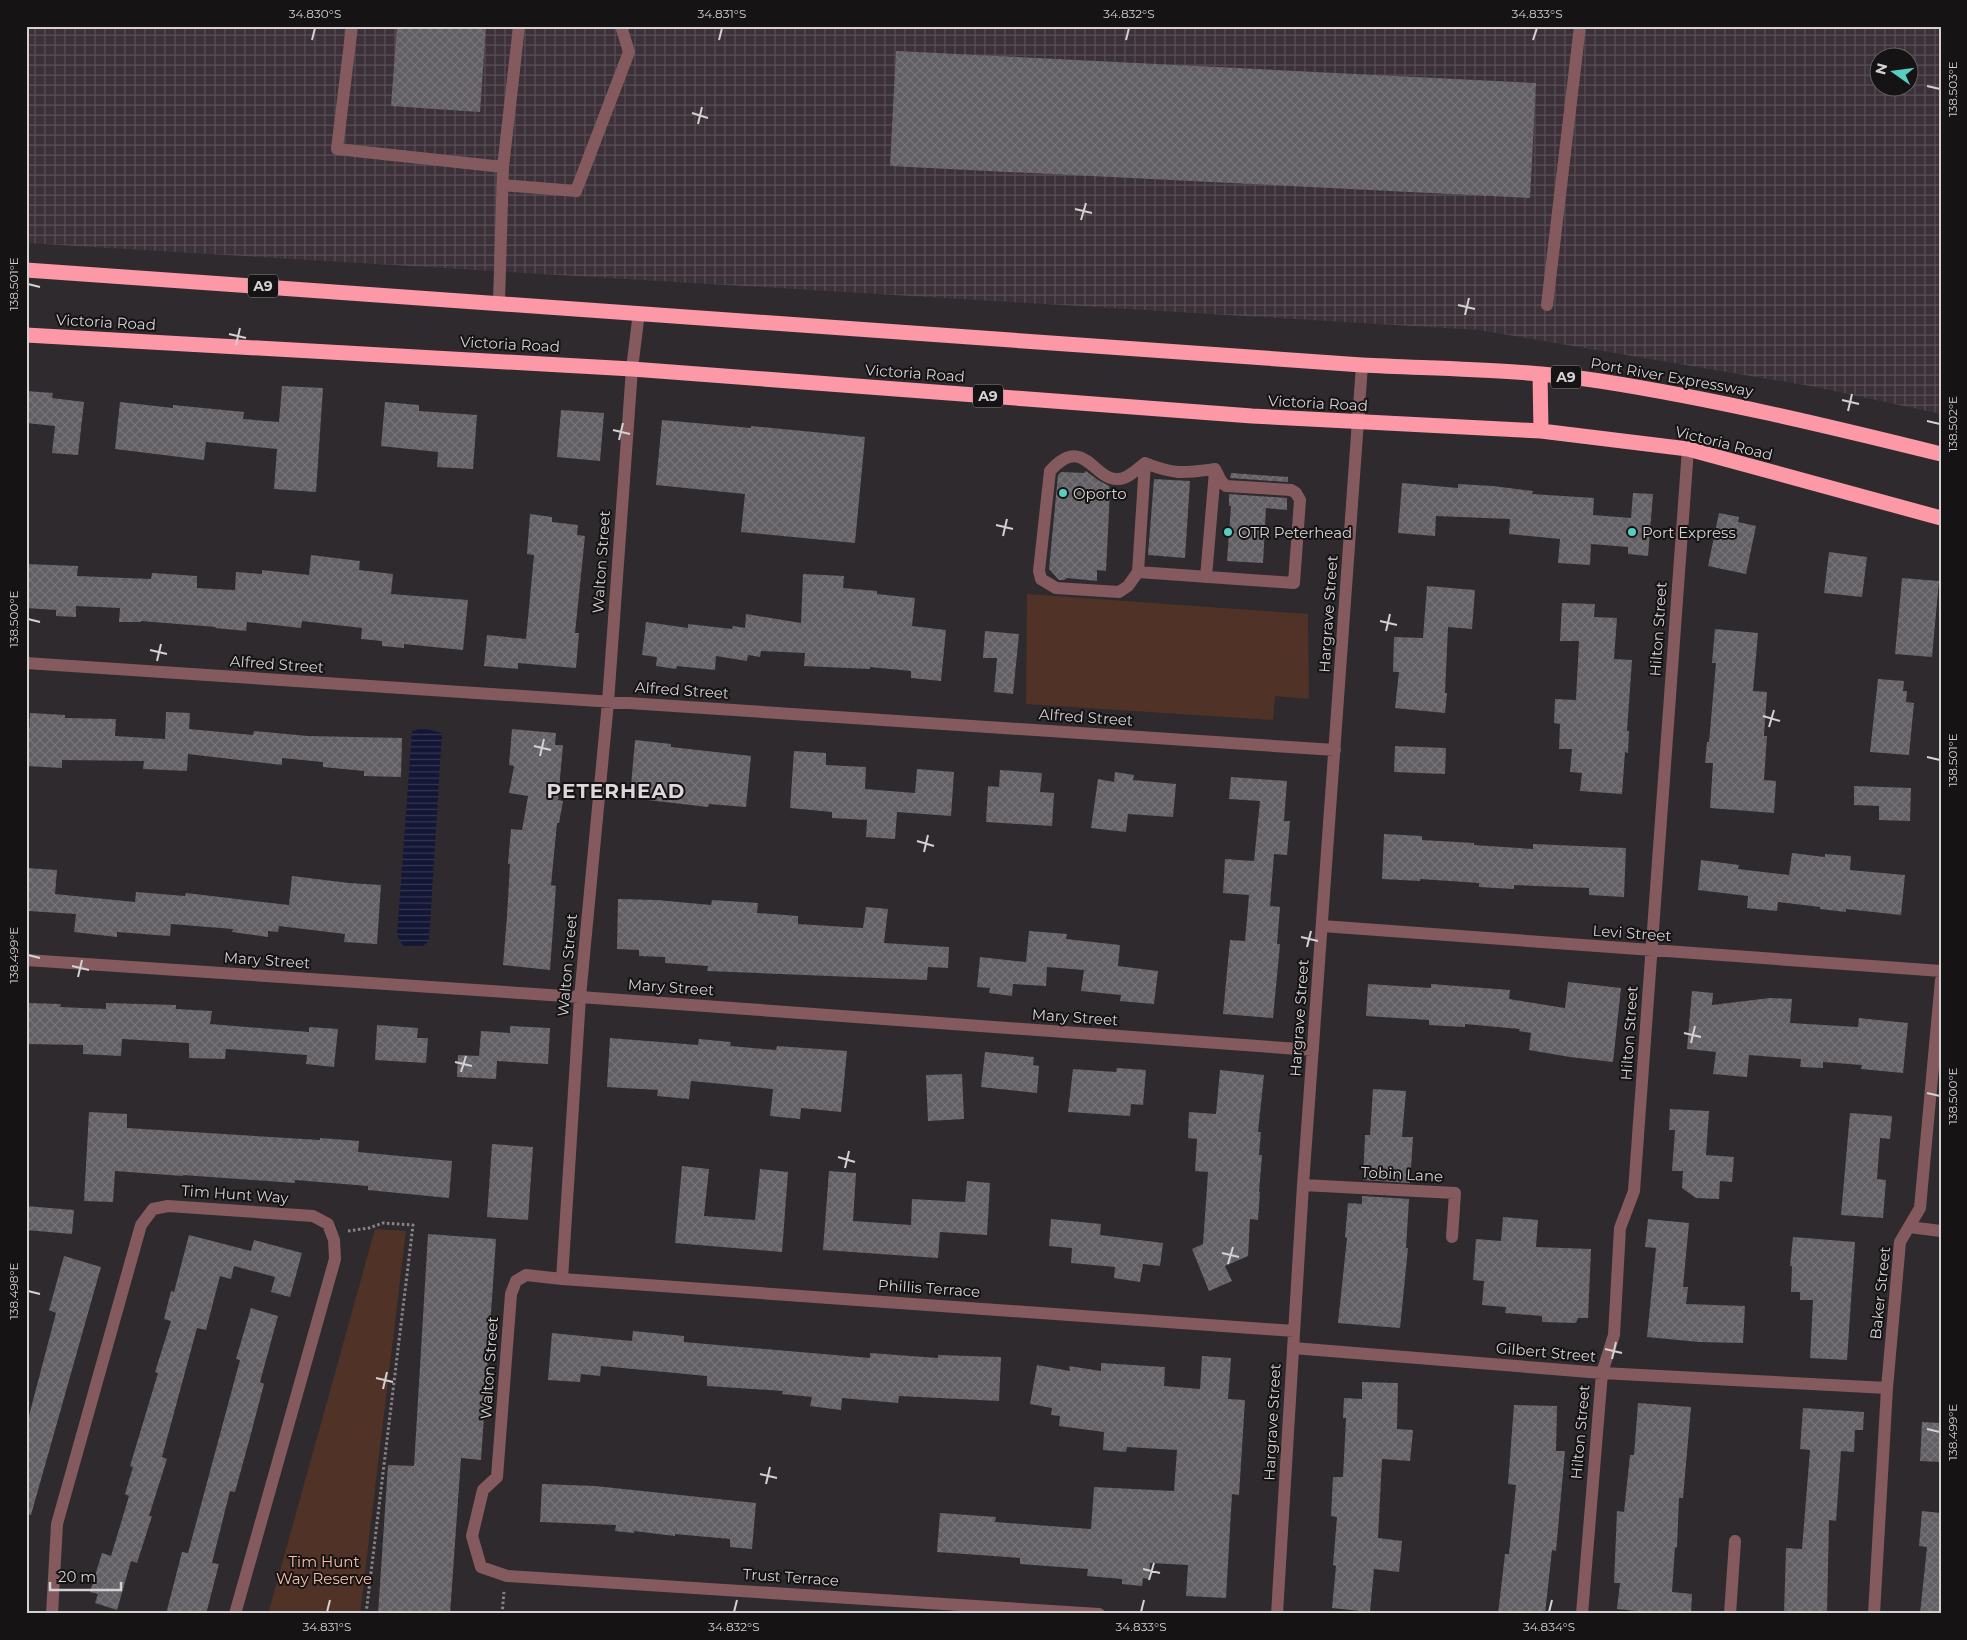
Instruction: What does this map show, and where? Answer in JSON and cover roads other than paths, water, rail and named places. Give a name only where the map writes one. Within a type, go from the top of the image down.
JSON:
[{"type":"highway","name":"A9","points":[[26,270],[499,302],[1362,365]]},
{"type":"highway","name":"Victoria Road","points":[[26,335],[632,369],[1359,423],[1541,431],[1688,449],[1941,518]]},
{"type":"highway","name":"Port River Expressway","points":[[1362,365],[1540,374],[1600,381],[1766,411],[1941,454]]},
{"type":"highway","points":[[1540,374],[1541,431]]},
{"type":"street","points":[[352,26],[337,149],[503,167]]},
{"type":"street","points":[[499,302],[503,167],[519,26]]},
{"type":"street","points":[[503,185],[576,191],[629,52],[622,26]]},
{"type":"street","points":[[1547,305],[1580,26]]},
{"type":"street","name":"Walton Street","points":[[481,1567],[472,1536],[483,1490],[497,1477],[511,1294],[516,1281],[526,1275],[562,1279],[580,997],[608,702],[632,369],[639,312]]},
{"type":"street","name":"Hargrave Street","points":[[1277,1614],[1303,1185],[1362,365]]},
{"type":"street","name":"Hilton Street","points":[[1582,1614],[1602,1373],[1614,1335],[1620,1228],[1634,1192],[1688,449]]},
{"type":"street","points":[[1080,457],[1089,461],[1107,477],[1116,480],[1126,477],[1145,464],[1138,572],[1128,586],[1118,592],[1056,588],[1041,579],[1039,571],[1050,471],[1058,462],[1067,458],[1080,457]]},
{"type":"street","points":[[1145,464],[1179,473],[1215,469]]},
{"type":"street","points":[[1138,572],[1294,583],[1300,500],[1296,494],[1290,490],[1226,486],[1220,481],[1215,469]]},
{"type":"street","points":[[1206,577],[1215,469]]},
{"type":"street","name":"Alfred Street","points":[[26,663],[1335,750]]},
{"type":"street","name":"Levi Street","points":[[1322,926],[1941,971]]},
{"type":"street","name":"Mary Street","points":[[26,960],[580,997],[1313,1050]]},
{"type":"street","name":"Baker Street","points":[[1874,1614],[1887,1388],[1900,1242],[1920,1208],[1941,980]]},
{"type":"street","name":"Tobin Lane","points":[[1303,1185],[1455,1193],[1452,1237]]},
{"type":"street","name":"Tim Hunt Way","points":[[52,1614],[57,1524],[141,1225],[153,1209],[168,1206],[313,1216],[328,1224],[334,1240],[335,1259],[235,1614]]},
{"type":"street","points":[[1909,1227],[1941,1231]]},
{"type":"street","name":"Phillis Terrace","points":[[562,1279],[1294,1330]]},
{"type":"street","name":"Gilbert Street","points":[[1293,1348],[1602,1373],[1887,1388]]},
{"type":"street","points":[[1730,1614],[1734,1541]]},
{"type":"street","name":"Trust Terrace","points":[[481,1567],[507,1576],[1099,1614]]},
{"type":"place","name":"Oporto","points":[[1063,493]]},
{"type":"place","name":"OTR Peterhead","points":[[1228,532]]},
{"type":"place","name":"Port Express","points":[[1632,532]]},
{"type":"district","name":"PETERHEAD","points":[[616,791]]},
{"type":"park label","name":"Tim Hunt Way Reserve","points":[[324,1570]]}]
